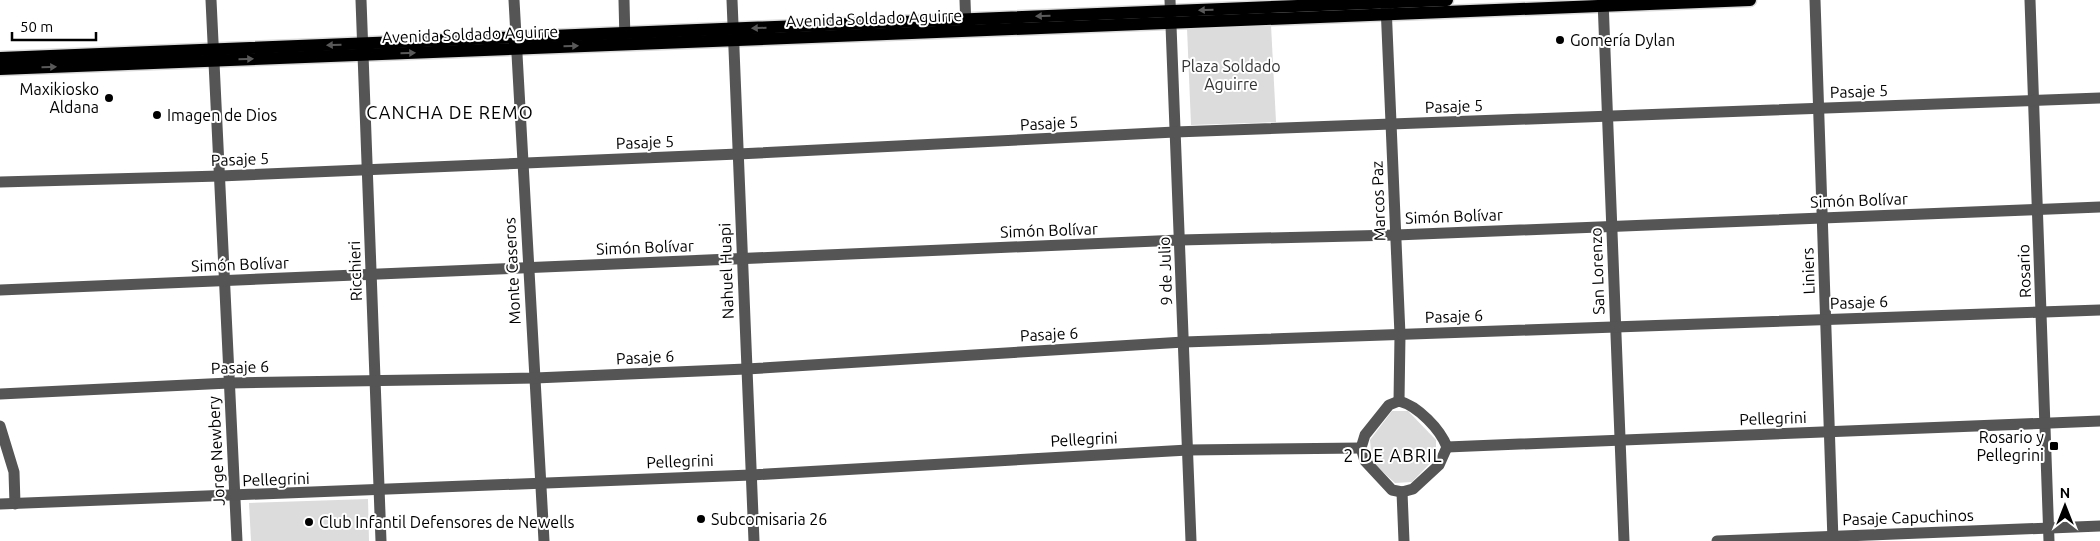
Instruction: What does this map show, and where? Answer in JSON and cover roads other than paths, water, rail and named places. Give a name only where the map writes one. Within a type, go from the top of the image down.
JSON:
[{"type":"main road","name":"Avenida Soldado Aguirre","points":[[1386,6],[1447,0]]},
{"type":"main road","name":"Avenida Soldado Aguirre","points":[[0,69],[214,55],[966,25],[1171,11],[1750,0]]},
{"type":"main road","name":"Avenida Soldado Aguirre","points":[[0,58],[214,55]]},
{"type":"street","name":"Jorge Newbery","points":[[211,0],[237,541]]},
{"type":"street","name":"Ricchieri","points":[[361,0],[381,541]]},
{"type":"street","name":"Monte Caseros","points":[[514,0],[544,541]]},
{"type":"street","points":[[624,0],[625,39]]},
{"type":"street","name":"Nahuel Huapi","points":[[732,0],[754,541]]},
{"type":"street","points":[[965,0],[966,25]]},
{"type":"street","name":"Liniers","points":[[1815,0],[1833,539]]},
{"type":"street","name":"Rosario","points":[[2030,0],[2049,541]]},
{"type":"street","name":"San Lorenzo","points":[[1603,3],[1624,541]]},
{"type":"street","name":"Marcos Paz","points":[[1386,6],[1400,334],[1399,401]]},
{"type":"street","name":"9 de Julio","points":[[1171,11],[1191,541]]},
{"type":"street","name":"Pasaje 5","points":[[0,182],[368,170],[1176,132],[1607,118],[2100,98]]},
{"type":"street","name":"Simón Bolívar","points":[[0,290],[1180,240],[1396,235],[2100,206]]},
{"type":"street","name":"Pasaje 6","points":[[0,394],[229,383],[535,378],[746,369],[1184,342],[2100,310]]},
{"type":"street","points":[[1399,401],[1410,404],[1439,433],[1447,447],[1439,465],[1413,489],[1402,492],[1392,490],[1365,461],[1361,448],[1365,435],[1388,405],[1399,401]]},
{"type":"street","name":"Pellegrini","points":[[1447,447],[2100,421]]},
{"type":"street","points":[[0,426],[14,472],[15,504]]},
{"type":"street","name":"Pellegrini","points":[[0,504],[234,497],[751,475],[1188,450],[1361,448]]},
{"type":"street","points":[[1402,492],[1404,541]]},
{"type":"street","name":"Pasaje Capuchinos","points":[[1717,541],[1833,539],[2100,526]]},
{"type":"place","name":"Gomería Dylan","points":[[1560,40]]},
{"type":"place","name":"Maxikiosko Aldana","points":[[109,98]]},
{"type":"place","name":"Imagen de Dios","points":[[157,115]]},
{"type":"place","name":"Rosario y Pellegrini","points":[[2054,446]]},
{"type":"place","name":"Subcomisaria 26","points":[[701,519]]},
{"type":"place","name":"Club Infantil Defensores de Newells","points":[[309,522]]},
{"type":"district","name":"CANCHA DE REMO","points":[[450,113]]},
{"type":"district","name":"2 DE ABRIL","points":[[1393,456]]},
{"type":"park label","name":"Plaza Soldado Aguirre","points":[[1231,75]]}]
